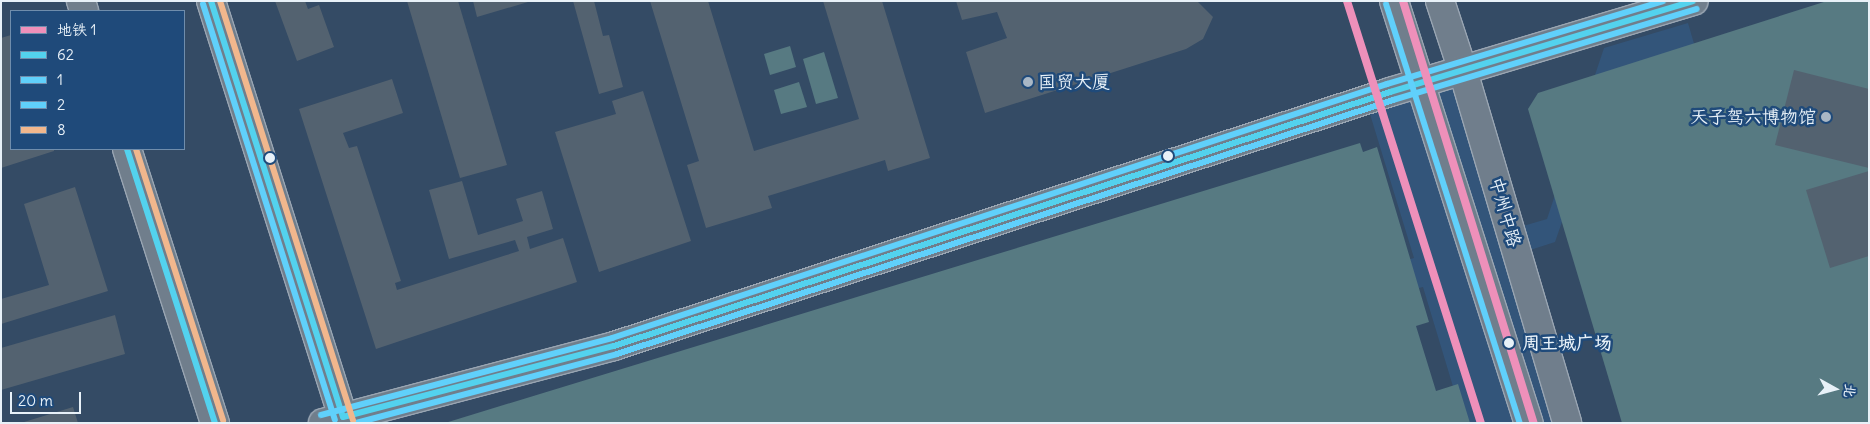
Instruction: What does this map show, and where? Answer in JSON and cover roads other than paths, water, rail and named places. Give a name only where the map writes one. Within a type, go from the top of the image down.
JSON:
[{"type":"main road","points":[[211,1],[337,421],[614,346],[1420,83],[1694,1]]},
{"type":"main road","points":[[1394,1],[1529,423]]},
{"type":"main road","name":"中州中路","points":[[1440,1],[1463,71],[1567,423]]},
{"type":"main road","points":[[127,150],[215,423]]},
{"type":"metro line","name":"1","points":[[1347,1],[1481,423]]},
{"type":"metro line","name":"1","points":[[1403,1],[1534,423]]},
{"type":"place","name":"国贸大厦","points":[[1028,82]]},
{"type":"place","name":"天子驾六博物馆","points":[[1826,117]]},
{"type":"place","name":"周王城广场","points":[[1509,343]]}]
